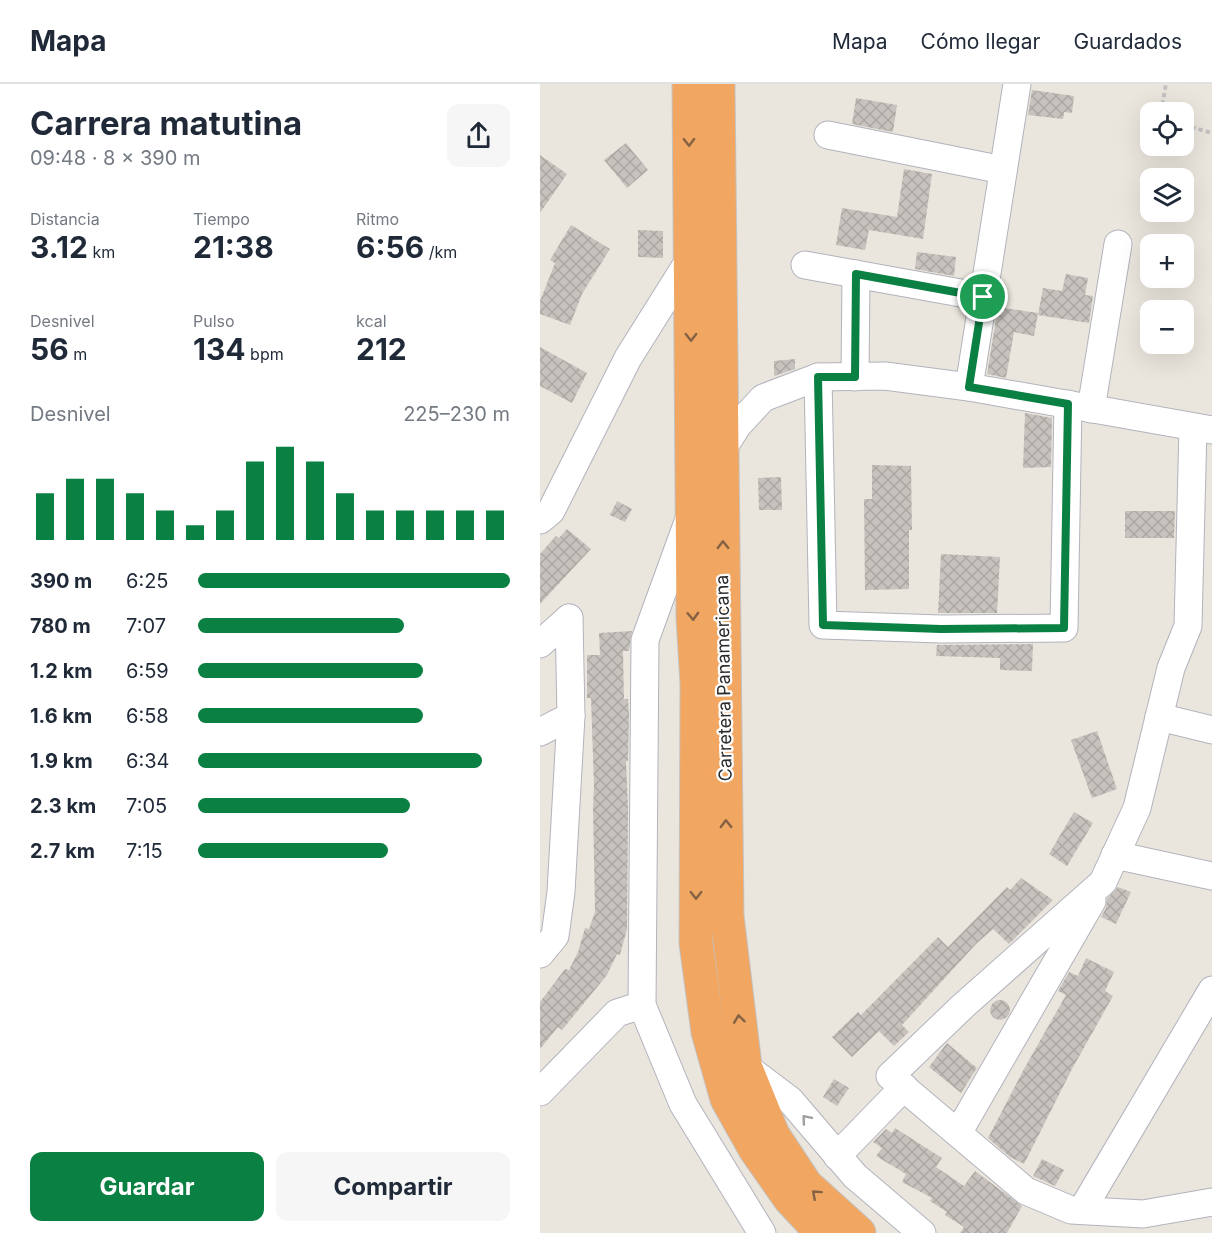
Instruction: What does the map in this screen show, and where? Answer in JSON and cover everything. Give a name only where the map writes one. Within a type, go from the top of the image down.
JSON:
[{"type":"highway","name":"Carretera Panamericana","points":[[688,84],[693,618],[697,684],[696,943],[708,1032],[727,1099],[755,1149],[790,1199],[822,1233]]},
{"type":"highway","name":"Carretera Panamericana","points":[[718,84],[727,916],[745,1066],[773,1134],[806,1185],[859,1233]]},
{"type":"street","points":[[969,387],[1017,84]]},
{"type":"street","points":[[828,135],[1003,170]]},
{"type":"street","points":[[818,377],[823,625],[941,629],[1064,628],[1080,406],[1118,244]]},
{"type":"street","points":[[540,520],[551,511],[628,358],[690,260]]},
{"type":"street","points":[[805,265],[983,297]]},
{"type":"street","points":[[855,377],[856,274]]},
{"type":"street","points":[[722,450],[738,425],[762,398],[818,377],[885,376],[969,387],[1202,429],[1188,626],[1171,668],[1137,808],[1102,882],[958,1133]]},
{"type":"street","points":[[692,509],[645,640],[642,1005],[683,1104],[762,1233]]},
{"type":"street","points":[[540,644],[569,618],[571,716],[561,892],[555,936],[540,954]]},
{"type":"street","points":[[540,732],[571,716]]},
{"type":"street","points":[[1159,717],[1212,730]]},
{"type":"street","points":[[1115,855],[1212,876]]},
{"type":"street","points":[[1102,882],[963,1006],[890,1076],[1026,1191],[1071,1210],[1143,1214],[1212,1202]]},
{"type":"street","points":[[540,919],[561,892]]},
{"type":"street","points":[[1082,1210],[1212,990]]},
{"type":"street","points":[[543,1082],[617,1014],[642,1005]]},
{"type":"street","points":[[745,1066],[790,1100],[855,1176],[922,1233]]},
{"type":"street","points":[[837,1156],[904,1087]]},
{"type":"path","points":[[1163,102],[1166,84]]},
{"type":"path","points":[[1194,128],[1212,133]]},
{"type":"building","points":[[1032,90],[1074,96],[1072,113],[1064,112],[1063,119],[1028,115]]},
{"type":"building","points":[[856,98],[897,105],[893,132],[852,124]]},
{"type":"building","points":[[626,143],[648,170],[627,188],[604,160]]},
{"type":"building","points":[[540,155],[567,174],[540,213]]},
{"type":"building","points":[[904,169],[932,174],[923,239],[869,230],[865,250],[836,245],[842,208],[897,217]]},
{"type":"building","points":[[571,225],[610,249],[582,294],[570,325],[540,314],[540,301],[555,263],[550,260]]},
{"type":"building","points":[[638,230],[663,231],[663,258],[638,257]]},
{"type":"building","points":[[917,252],[956,257],[954,276],[915,269]]},
{"type":"building","points":[[1066,274],[1088,278],[1085,295],[1093,296],[1089,323],[1038,315],[1043,288],[1062,291]]},
{"type":"building","points":[[998,307],[1038,313],[1034,336],[1014,332],[1006,378],[987,374]]},
{"type":"building","points":[[540,347],[587,373],[572,403],[540,386]]},
{"type":"building","points":[[795,359],[795,369],[774,376],[774,361]]},
{"type":"building","points":[[1025,413],[1052,418],[1051,467],[1023,468]]},
{"type":"building","points":[[872,465],[911,466],[912,530],[909,530],[909,589],[865,590],[864,499],[872,499]]},
{"type":"building","points":[[781,477],[782,510],[759,510],[758,478]]},
{"type":"building","points":[[617,501],[632,509],[625,522],[610,515]]},
{"type":"building","points":[[1125,511],[1175,511],[1174,538],[1125,538]]},
{"type":"building","points":[[567,529],[591,549],[540,604],[540,554],[556,536],[559,538]]},
{"type":"building","points":[[941,554],[1000,557],[997,613],[938,613]]},
{"type":"building","points":[[632,631],[629,651],[623,651],[624,699],[628,699],[629,715],[628,761],[626,761],[627,929],[620,955],[617,954],[607,975],[562,1030],[558,1027],[540,1049],[540,1002],[565,969],[569,970],[578,952],[585,928],[589,929],[595,912],[594,786],[591,698],[587,698],[587,655],[600,655],[599,633]]},
{"type":"building","points":[[1033,644],[1032,671],[1000,670],[1000,658],[936,656],[937,645]]},
{"type":"building","points":[[1097,731],[1117,789],[1092,798],[1071,740]]},
{"type":"building","points":[[1074,812],[1093,823],[1067,866],[1049,854]]},
{"type":"building","points":[[1021,878],[1053,900],[1009,944],[993,929],[976,944],[902,1025],[909,1032],[894,1046],[879,1031],[852,1057],[832,1037],[858,1012],[861,1015],[938,937],[948,947],[1007,887],[1010,890]]},
{"type":"building","points":[[1118,887],[1131,892],[1116,924],[1101,917],[1106,908],[1107,899]]},
{"type":"building","points":[[1086,958],[1114,972],[1105,991],[1113,996],[1072,1069],[1024,1164],[1010,1157],[988,1138],[1066,995],[1058,991],[1069,972],[1078,976]]},
{"type":"building","points":[[1000,1000],[1007,1003],[1010,1010],[1007,1017],[1000,1020],[993,1017],[990,1010],[993,1003]]},
{"type":"building","points":[[947,1043],[977,1068],[961,1093],[929,1067]]},
{"type":"building","points":[[834,1079],[849,1088],[837,1106],[823,1097]]},
{"type":"building","points":[[895,1128],[942,1158],[936,1167],[964,1186],[975,1171],[1022,1206],[1007,1233],[960,1233],[964,1227],[945,1215],[947,1212],[930,1201],[932,1198],[902,1182],[906,1174],[876,1156],[882,1148],[873,1142],[886,1129],[892,1133]]},
{"type":"building","points":[[1042,1159],[1064,1170],[1055,1186],[1033,1176]]},
{"type":"route","points":[[856,274],[983,297],[969,387],[1068,404],[1064,628],[941,629],[823,625],[818,377],[855,377],[856,274]]}]
